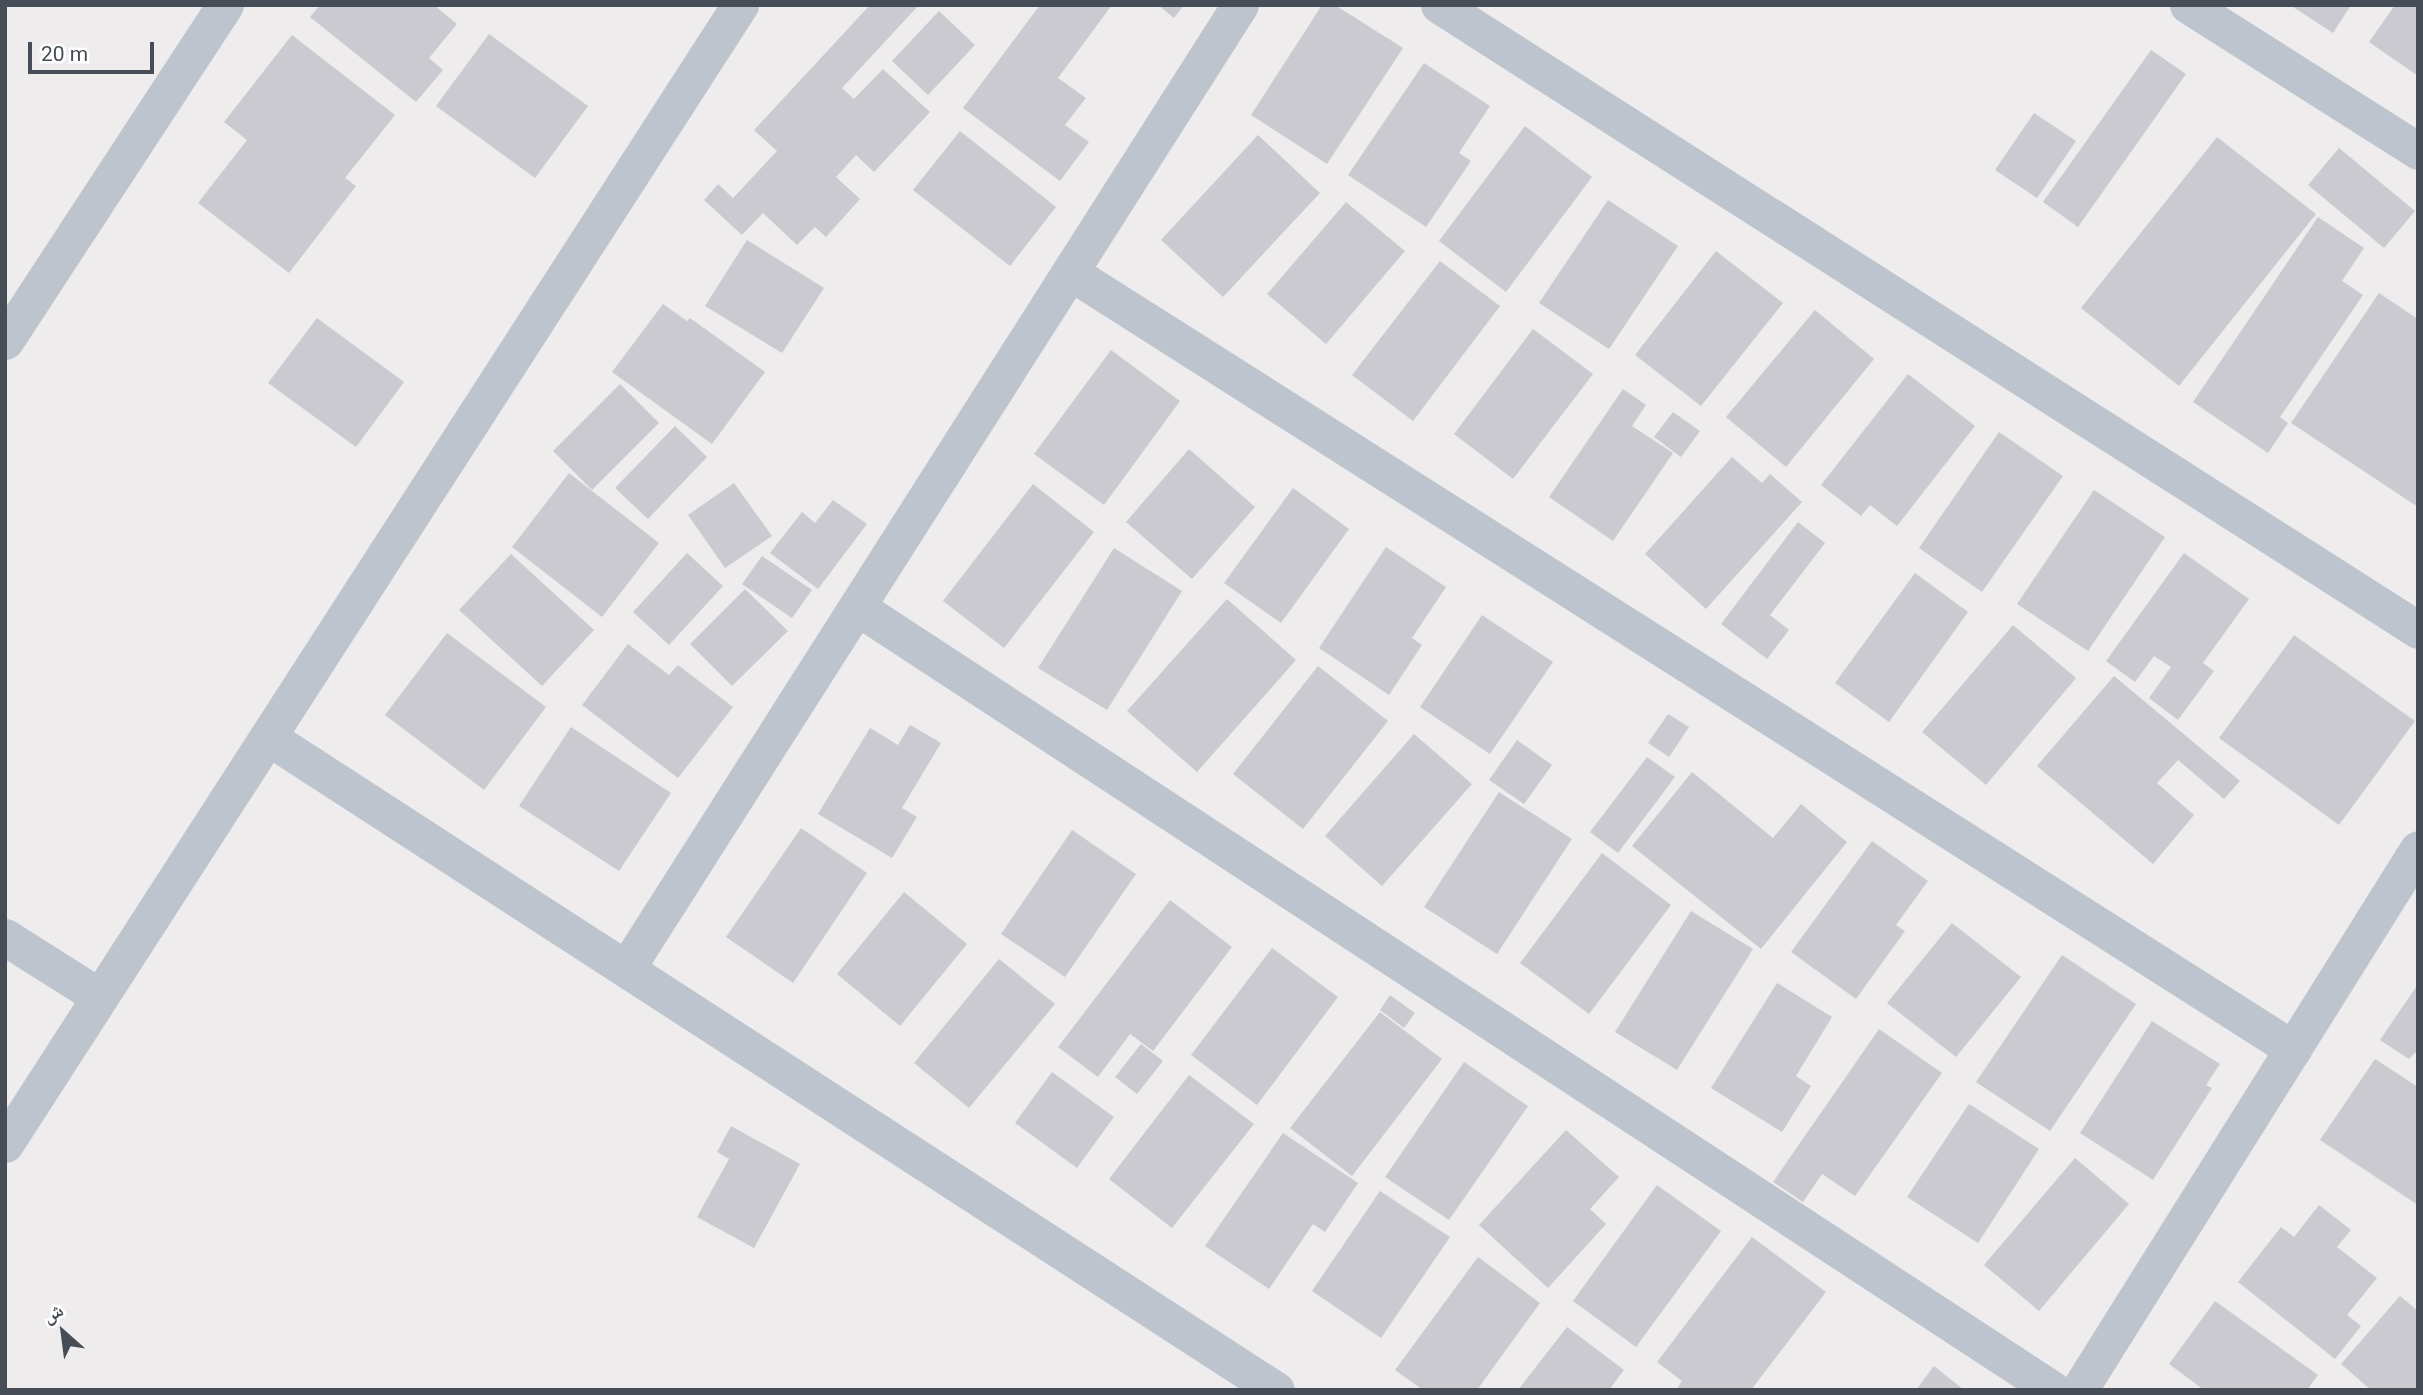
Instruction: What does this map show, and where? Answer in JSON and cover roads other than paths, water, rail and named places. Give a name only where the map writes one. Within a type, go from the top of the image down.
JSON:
[{"type":"street","points":[[5,341],[225,5]]},
{"type":"street","points":[[5,1144],[740,5]]},
{"type":"street","points":[[626,969],[1240,5]]},
{"type":"street","points":[[1438,5],[2418,630]]},
{"type":"street","points":[[2188,5],[2418,150]]},
{"type":"street","points":[[1070,272],[2293,1049]]},
{"type":"street","points":[[857,607],[2053,1390]]},
{"type":"street","points":[[268,737],[1276,1390]]},
{"type":"street","points":[[2079,1390],[2418,849]]},
{"type":"street","points":[[5,937],[100,997]]}]
